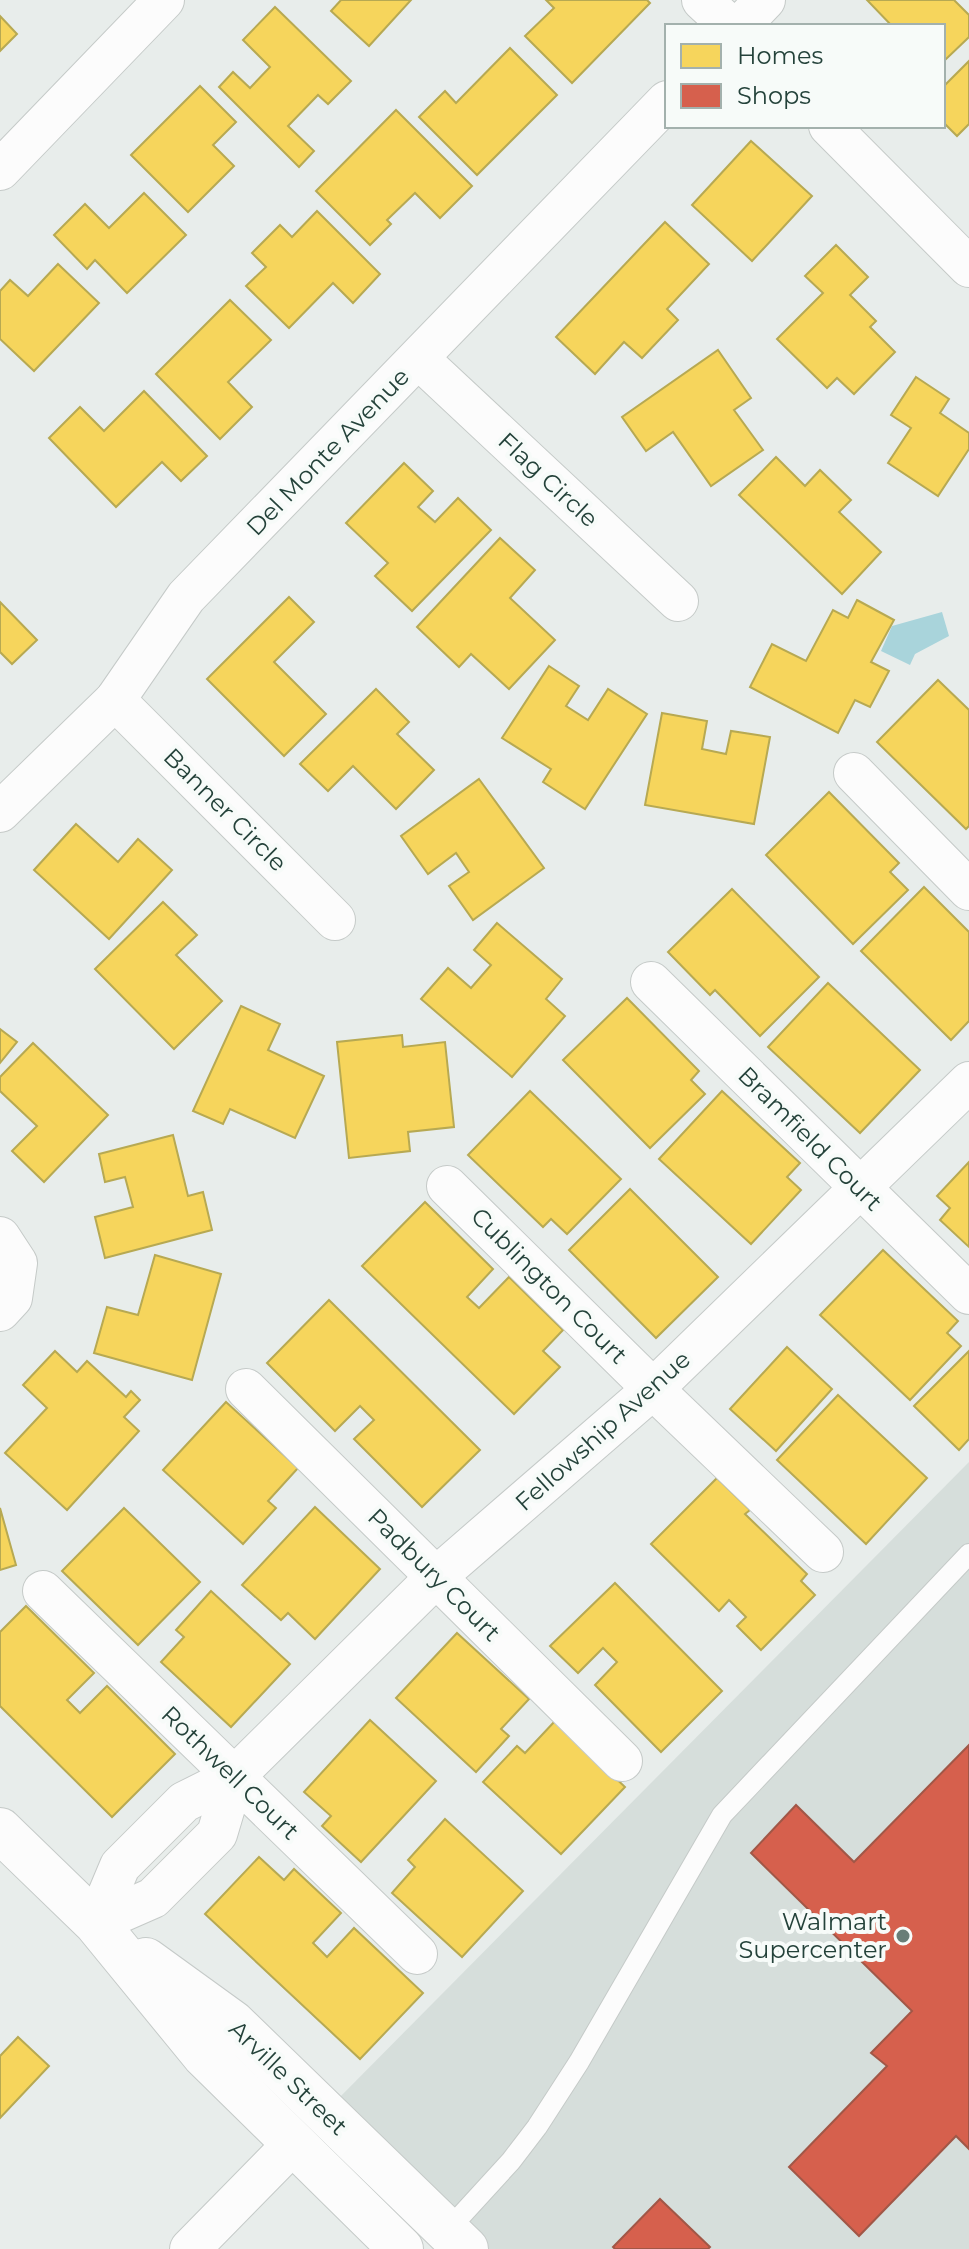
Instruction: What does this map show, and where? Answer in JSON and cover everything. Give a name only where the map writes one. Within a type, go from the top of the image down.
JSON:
[{"type":"street","points":[[0,170],[164,0]]},
{"type":"street","points":[[702,0],[728,24]]},
{"type":"street","points":[[742,24],[765,0]]},
{"type":"street","name":"Del Monte Avenue","points":[[0,812],[115,700],[186,597],[665,103]]},
{"type":"street","points":[[831,128],[969,267]]},
{"type":"street","name":"Flag Circle","points":[[419,359],[678,601]]},
{"type":"street","name":"Banner Circle","points":[[115,700],[335,920]]},
{"type":"street","points":[[854,773],[969,890]]},
{"type":"street","name":"Bramfield Court","points":[[651,982],[969,1294]]},
{"type":"street","name":"Fellowship Avenue","points":[[96,1923],[153,1898],[174,1845],[184,1802],[234,1777],[436,1577],[653,1389],[969,1082]]},
{"type":"street","name":"Cublington Court","points":[[447,1186],[823,1552]]},
{"type":"street","points":[[0,1237],[17,1263],[12,1298],[0,1311]]},
{"type":"street","name":"Padbury Court","points":[[246,1389],[622,1761]]},
{"type":"street","name":"Rothwell Court","points":[[43,1591],[417,1954]]},
{"type":"street","name":"Arville Street","points":[[0,1830],[96,1923],[204,2055],[401,2249]]},
{"type":"street","name":"Arville Street","points":[[96,1923],[233,2023],[452,2243]]},
{"type":"street","points":[[190,2249],[293,2144],[299,2116],[295,2084]]},
{"type":"lane","points":[[452,2243],[537,2127],[579,2062],[722,1815],[969,1554]]},
{"type":"shaded area","points":[[969,1462],[969,2249],[487,2249],[334,2103]]},
{"type":"water","points":[[942,612],[949,636],[915,654],[910,665],[881,651],[892,626]]},
{"type":"building: Homes","points":[[341,0],[411,0],[369,46],[331,11]]},
{"type":"building: Homes","points":[[546,0],[647,0],[650,3],[572,83],[525,36],[554,8]]},
{"type":"building: Homes","points":[[867,0],[954,0],[969,15],[969,37],[945,60],[945,24],[890,24]]},
{"type":"building: Homes","points":[[275,7],[351,81],[328,104],[318,95],[288,126],[314,151],[299,167],[219,87],[233,72],[250,88],[270,67],[243,40]]},
{"type":"building: Homes","points":[[0,16],[17,34],[0,51]]},
{"type":"building: Homes","points":[[510,48],[557,95],[477,175],[419,117],[445,91],[456,103]]},
{"type":"building: Homes","points":[[969,61],[969,124],[957,136],[945,124],[945,85]]},
{"type":"building: Homes","points":[[200,86],[236,122],[213,145],[234,166],[188,212],[131,155]]},
{"type":"building: Homes","points":[[396,110],[472,186],[440,218],[415,193],[387,220],[391,224],[370,245],[316,191]]},
{"type":"building: Homes","points":[[751,141],[812,196],[752,261],[692,205]]},
{"type":"building: Homes","points":[[144,193],[186,235],[127,293],[95,260],[87,269],[54,235],[85,204],[109,228]]},
{"type":"building: Homes","points":[[317,211],[380,274],[353,303],[333,283],[289,328],[246,286],[266,267],[252,253],[280,225],[292,237]]},
{"type":"building: Homes","points":[[665,222],[709,264],[667,309],[678,320],[642,358],[624,342],[595,374],[556,337]]},
{"type":"building: Homes","points":[[836,245],[868,277],[850,295],[876,321],[870,327],[895,352],[854,394],[837,378],[827,388],[777,339],[823,293],[805,276]]},
{"type":"building: Homes","points":[[58,264],[99,303],[34,371],[0,339],[0,291],[10,280],[28,296]]},
{"type":"building: Homes","points":[[230,300],[271,340],[228,382],[252,407],[220,439],[156,374]]},
{"type":"building: Homes","points":[[718,350],[751,398],[734,410],[763,450],[711,486],[673,432],[646,451],[622,417]]},
{"type":"building: Homes","points":[[916,377],[949,399],[940,413],[969,433],[969,449],[938,496],[888,463],[911,428],[891,415]]},
{"type":"building: Homes","points":[[144,391],[207,456],[181,481],[162,462],[116,507],[49,438],[80,407],[104,431]]},
{"type":"building: Homes","points":[[776,457],[805,486],[820,470],[851,500],[839,512],[881,552],[842,594],[739,495]]},
{"type":"building: Homes","points":[[404,463],[433,491],[418,507],[435,522],[458,498],[491,530],[412,611],[375,576],[388,563],[346,523]]},
{"type":"building: Homes","points":[[500,538],[535,570],[510,598],[555,640],[509,689],[471,654],[459,667],[417,627]]},
{"type":"building: Homes","points":[[289,597],[314,622],[274,662],[326,714],[284,756],[207,679]]},
{"type":"building: Homes","points":[[857,600],[894,620],[871,662],[889,671],[870,707],[855,700],[838,733],[750,687],[772,644],[806,661],[833,610],[848,618]]},
{"type":"building: Homes","points":[[0,602],[37,640],[12,664],[0,652]]},
{"type":"building: Homes","points":[[549,666],[579,686],[566,706],[588,720],[608,689],[647,714],[585,809],[543,782],[551,769],[502,738]]},
{"type":"building: Homes","points":[[938,680],[969,710],[969,826],[966,829],[877,742]]},
{"type":"building: Homes","points":[[376,689],[409,722],[397,734],[434,770],[396,809],[353,766],[328,791],[300,764]]},
{"type":"building: Homes","points":[[662,713],[707,721],[702,749],[726,754],[731,731],[770,737],[754,824],[645,805]]},
{"type":"building: Homes","points":[[479,779],[544,868],[473,920],[449,886],[469,872],[456,853],[428,874],[401,836]]},
{"type":"building: Homes","points":[[829,792],[899,863],[890,872],[908,890],[853,944],[766,855]]},
{"type":"building: Homes","points":[[76,824],[118,862],[138,839],[172,870],[109,939],[34,870]]},
{"type":"building: Homes","points":[[924,887],[969,932],[969,1021],[951,1040],[861,951]]},
{"type":"building: Homes","points":[[732,889],[819,977],[760,1036],[715,990],[710,995],[668,952]]},
{"type":"building: Homes","points":[[163,902],[197,935],[176,955],[222,1001],[174,1049],[95,969]]},
{"type":"building: Homes","points":[[497,923],[562,979],[546,999],[565,1016],[512,1077],[421,999],[448,968],[471,988],[491,965],[474,950]]},
{"type":"building: Homes","points":[[828,983],[920,1070],[860,1133],[768,1047]]},
{"type":"building: Homes","points":[[627,998],[699,1071],[691,1080],[705,1094],[650,1148],[563,1060]]},
{"type":"building: Homes","points":[[241,1006],[280,1024],[268,1050],[324,1076],[295,1138],[230,1109],[223,1124],[193,1111]]},
{"type":"building: Homes","points":[[0,1029],[17,1042],[0,1063]]},
{"type":"building: Homes","points":[[402,1035],[403,1047],[445,1042],[454,1127],[408,1132],[410,1151],[349,1158],[337,1042]]},
{"type":"building: Homes","points":[[33,1043],[108,1115],[44,1182],[12,1151],[37,1126],[0,1091],[0,1077]]},
{"type":"building: Homes","points":[[530,1091],[621,1179],[567,1234],[551,1219],[543,1227],[468,1155]]},
{"type":"building: Homes","points":[[722,1091],[800,1163],[787,1177],[801,1190],[751,1244],[659,1159]]},
{"type":"building: Homes","points":[[173,1135],[188,1196],[203,1192],[212,1230],[105,1258],[95,1217],[133,1207],[125,1177],[105,1182],[99,1154]]},
{"type":"building: Homes","points":[[969,1162],[969,1247],[940,1220],[950,1208],[937,1196]]},
{"type":"building: Homes","points":[[630,1189],[718,1277],[656,1338],[569,1250]]},
{"type":"building: Homes","points":[[425,1202],[493,1269],[467,1297],[479,1308],[509,1277],[563,1330],[543,1351],[560,1367],[514,1414],[362,1266]]},
{"type":"building: Homes","points":[[883,1250],[958,1321],[947,1333],[961,1346],[910,1400],[820,1315]]},
{"type":"building: Homes","points":[[155,1255],[221,1274],[192,1380],[94,1353],[107,1307],[138,1315]]},
{"type":"building: Homes","points":[[329,1300],[480,1450],[422,1507],[354,1439],[374,1420],[360,1406],[335,1431],[267,1363]]},
{"type":"building: Homes","points":[[787,1347],[832,1389],[776,1451],[730,1409]]},
{"type":"building: Homes","points":[[55,1351],[77,1372],[87,1361],[126,1397],[131,1391],[140,1400],[124,1417],[139,1431],[67,1510],[5,1453],[47,1408],[23,1385]]},
{"type":"building: Homes","points":[[969,1351],[969,1439],[959,1450],[914,1406]]},
{"type":"building: Homes","points":[[838,1395],[927,1478],[866,1544],[777,1460]]},
{"type":"building: Homes","points":[[226,1402],[298,1468],[268,1501],[276,1508],[243,1544],[163,1470]]},
{"type":"building: Homes","points":[[717,1478],[750,1510],[745,1514],[807,1574],[801,1581],[815,1595],[761,1650],[737,1626],[746,1617],[729,1600],[719,1611],[651,1544]]},
{"type":"building: Homes","points":[[315,1507],[380,1569],[315,1639],[288,1613],[281,1620],[242,1585]]},
{"type":"building: Homes","points":[[0,1508],[16,1565],[0,1570]]},
{"type":"building: Homes","points":[[124,1508],[200,1582],[138,1645],[62,1571]]},
{"type":"building: Homes","points":[[615,1583],[722,1691],[661,1752],[595,1685],[617,1662],[603,1648],[578,1673],[550,1646]]},
{"type":"building: Homes","points":[[211,1591],[290,1664],[231,1727],[161,1662],[184,1637],[176,1630]]},
{"type":"building: Homes","points":[[26,1606],[94,1673],[67,1700],[80,1713],[107,1686],[175,1754],[112,1817],[0,1706],[0,1632]]},
{"type":"building: Homes","points":[[457,1633],[529,1699],[501,1729],[509,1736],[476,1772],[396,1698]]},
{"type":"building: Homes","points":[[370,1720],[436,1781],[361,1862],[322,1826],[331,1816],[304,1792]]},
{"type":"building: Homes","points":[[555,1721],[625,1787],[561,1854],[483,1782],[517,1746],[525,1753]]},
{"type":"building: Homes","points":[[445,1819],[523,1891],[462,1957],[392,1893],[415,1867],[408,1860]]},
{"type":"building: Homes","points":[[259,1857],[284,1880],[294,1869],[341,1913],[313,1943],[327,1957],[354,1928],[423,1993],[360,2059],[205,1914]]},
{"type":"building: Homes","points":[[18,2037],[49,2066],[0,2118],[0,2056]]},
{"type":"building: Shops","name":"Walmart Supercenter","points":[[969,1745],[969,2149],[956,2136],[859,2236],[789,2167],[887,2066],[871,2053],[912,2011],[751,1853],[796,1805],[854,1862]]},
{"type":"building: Shops","points":[[660,2199],[710,2247],[708,2249],[613,2247]]},
{"type":"place","name":"Walmart Supercenter","points":[[903,1936]]}]
